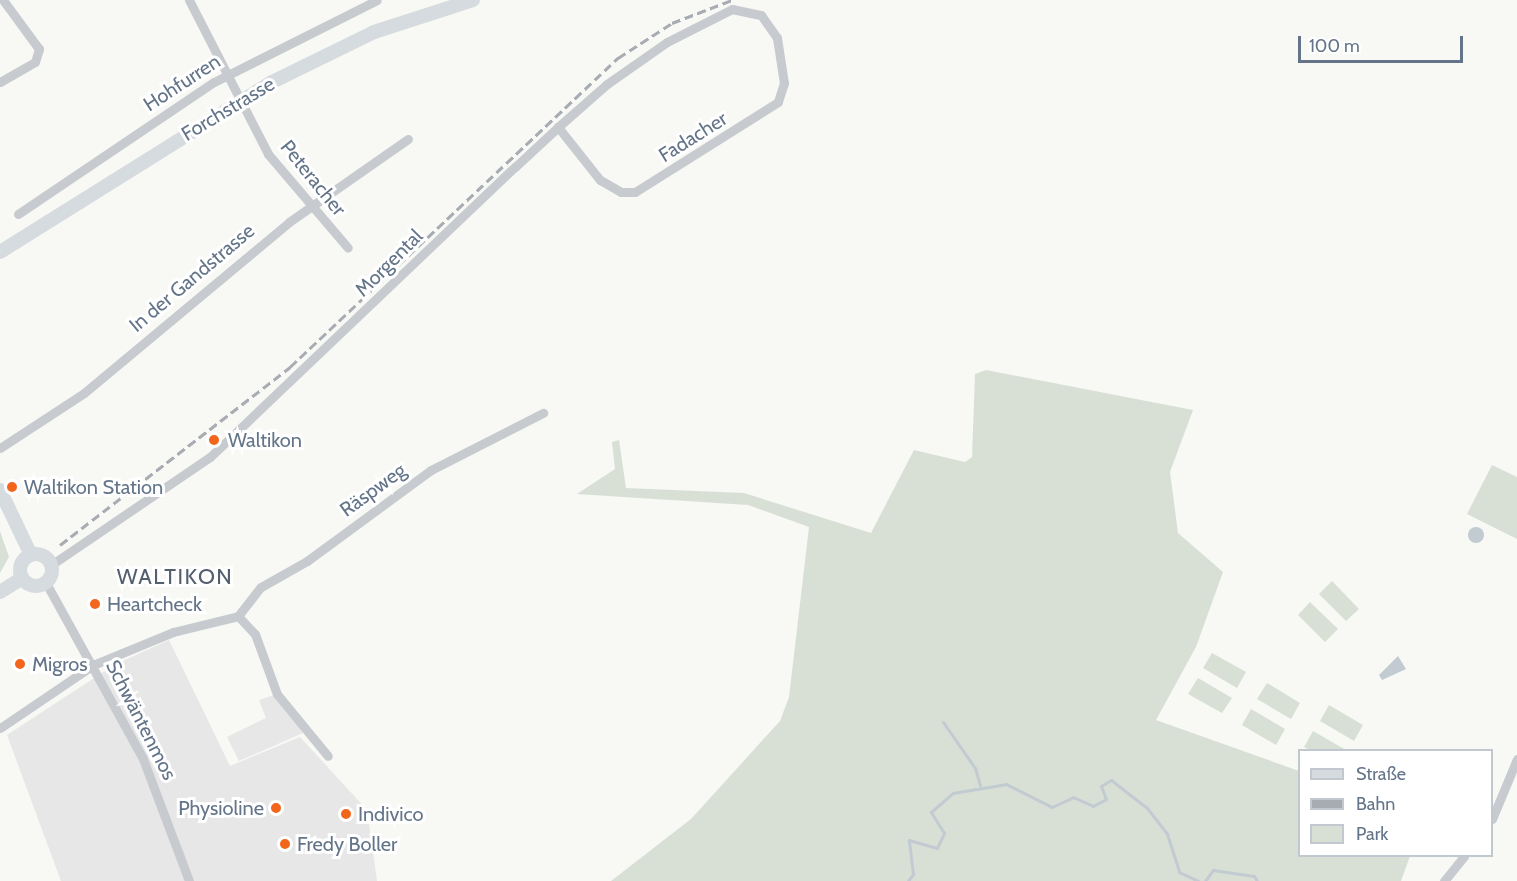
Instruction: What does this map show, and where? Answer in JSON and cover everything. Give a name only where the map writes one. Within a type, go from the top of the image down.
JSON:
[{"type":"main road","name":"Forchstrasse","points":[[0,252],[286,74],[374,33],[472,0]]},
{"type":"main road","points":[[0,490],[31,555]]},
{"type":"main road","points":[[31,555],[41,555],[51,565],[46,583],[30,585],[22,578],[20,567],[31,555]]},
{"type":"main road","points":[[0,592],[22,578]]},
{"type":"street","points":[[0,82],[35,62],[39,49],[3,0]]},
{"type":"street","name":"Peteracher","points":[[189,0],[230,73],[268,154],[309,207],[348,248]]},
{"type":"street","name":"Hohfurren","points":[[18,214],[230,73],[377,0]]},
{"type":"street","name":"Morgental","points":[[51,565],[210,457],[558,127],[607,84],[710,17],[732,9],[761,15]]},
{"type":"street","name":"Fadacher","points":[[558,127],[609,187],[635,192],[654,182],[778,102],[782,54],[761,15]]},
{"type":"street","name":"In der Gandstrasse","points":[[0,448],[84,393],[309,207],[408,139]]},
{"type":"street","name":"Räspweg","points":[[238,616],[261,586],[307,561],[431,470],[543,413]]},
{"type":"street","name":"Schwäntenmos","points":[[46,583],[143,759],[189,881]]},
{"type":"street","points":[[0,728],[93,665],[173,632],[238,616],[255,634],[277,693],[295,722],[328,756]]},
{"type":"street","points":[[1493,814],[1517,759]]},
{"type":"street","points":[[1444,881],[1462,857]]},
{"type":"shaded area","points":[[1476,527],[1484,535],[1476,543],[1468,535]]},
{"type":"shaded area","points":[[169,640],[230,766],[300,737],[367,810],[377,881],[61,881],[7,735],[114,665]]},
{"type":"shaded area","points":[[1398,656],[1406,669],[1382,680],[1379,675]]},
{"type":"shaded area","points":[[277,694],[303,733],[239,761],[227,737],[266,718],[259,700]]},
{"type":"green space","points":[[986,370],[1193,410],[1170,472],[1178,533],[1223,572],[1196,647],[1156,720],[1298,771],[1298,857],[1410,857],[1401,881],[611,881],[691,819],[780,721],[789,697],[809,527],[748,505],[577,494],[615,469],[612,442],[619,440],[626,488],[744,493],[871,533],[914,450],[965,462],[972,457],[975,374]]},
{"type":"green space","points":[[1492,465],[1517,477],[1517,539],[1467,514]]},
{"type":"green space","points":[[0,531],[9,557],[0,573]]},
{"type":"green space","points":[[1332,581],[1359,609],[1346,621],[1319,594]]},
{"type":"green space","points":[[1310,602],[1338,629],[1325,642],[1298,615]]},
{"type":"green space","points":[[1212,653],[1246,672],[1237,688],[1203,668]]},
{"type":"green space","points":[[1198,678],[1232,698],[1222,713],[1188,694]]},
{"type":"green space","points":[[1267,683],[1300,703],[1291,719],[1257,699]]},
{"type":"green space","points":[[1329,705],[1363,725],[1354,741],[1320,721]]},
{"type":"green space","points":[[1251,709],[1285,729],[1276,745],[1242,725]]},
{"type":"green space","points":[[1313,731],[1344,749],[1308,749],[1304,747]]},
{"type":"waterway","points":[[943,722],[975,768],[980,785]]},
{"type":"waterway","points":[[908,881],[913,874],[909,840],[937,848],[944,833],[931,812],[953,793],[1006,784],[1052,807],[1073,797],[1093,806],[1106,799],[1101,786],[1111,780],[1147,808],[1167,834],[1179,872],[1198,881]]},
{"type":"waterway","points":[[1205,881],[1213,870],[1254,876],[1257,881]]},
{"type":"railway","points":[[60,545],[290,367],[618,58],[672,23],[732,0]]},
{"type":"place","name":"Waltikon","points":[[214,440]]},
{"type":"place","name":"Waltikon Station","points":[[12,487]]},
{"type":"place","name":"Heartcheck","points":[[95,604]]},
{"type":"place","name":"Migros","points":[[20,664]]},
{"type":"place","name":"Physioline","points":[[276,808]]},
{"type":"place","name":"Indivico","points":[[346,814]]},
{"type":"place","name":"Fredy Boller","points":[[285,844]]},
{"type":"district","name":"WALTIKON","points":[[175,577]]}]
